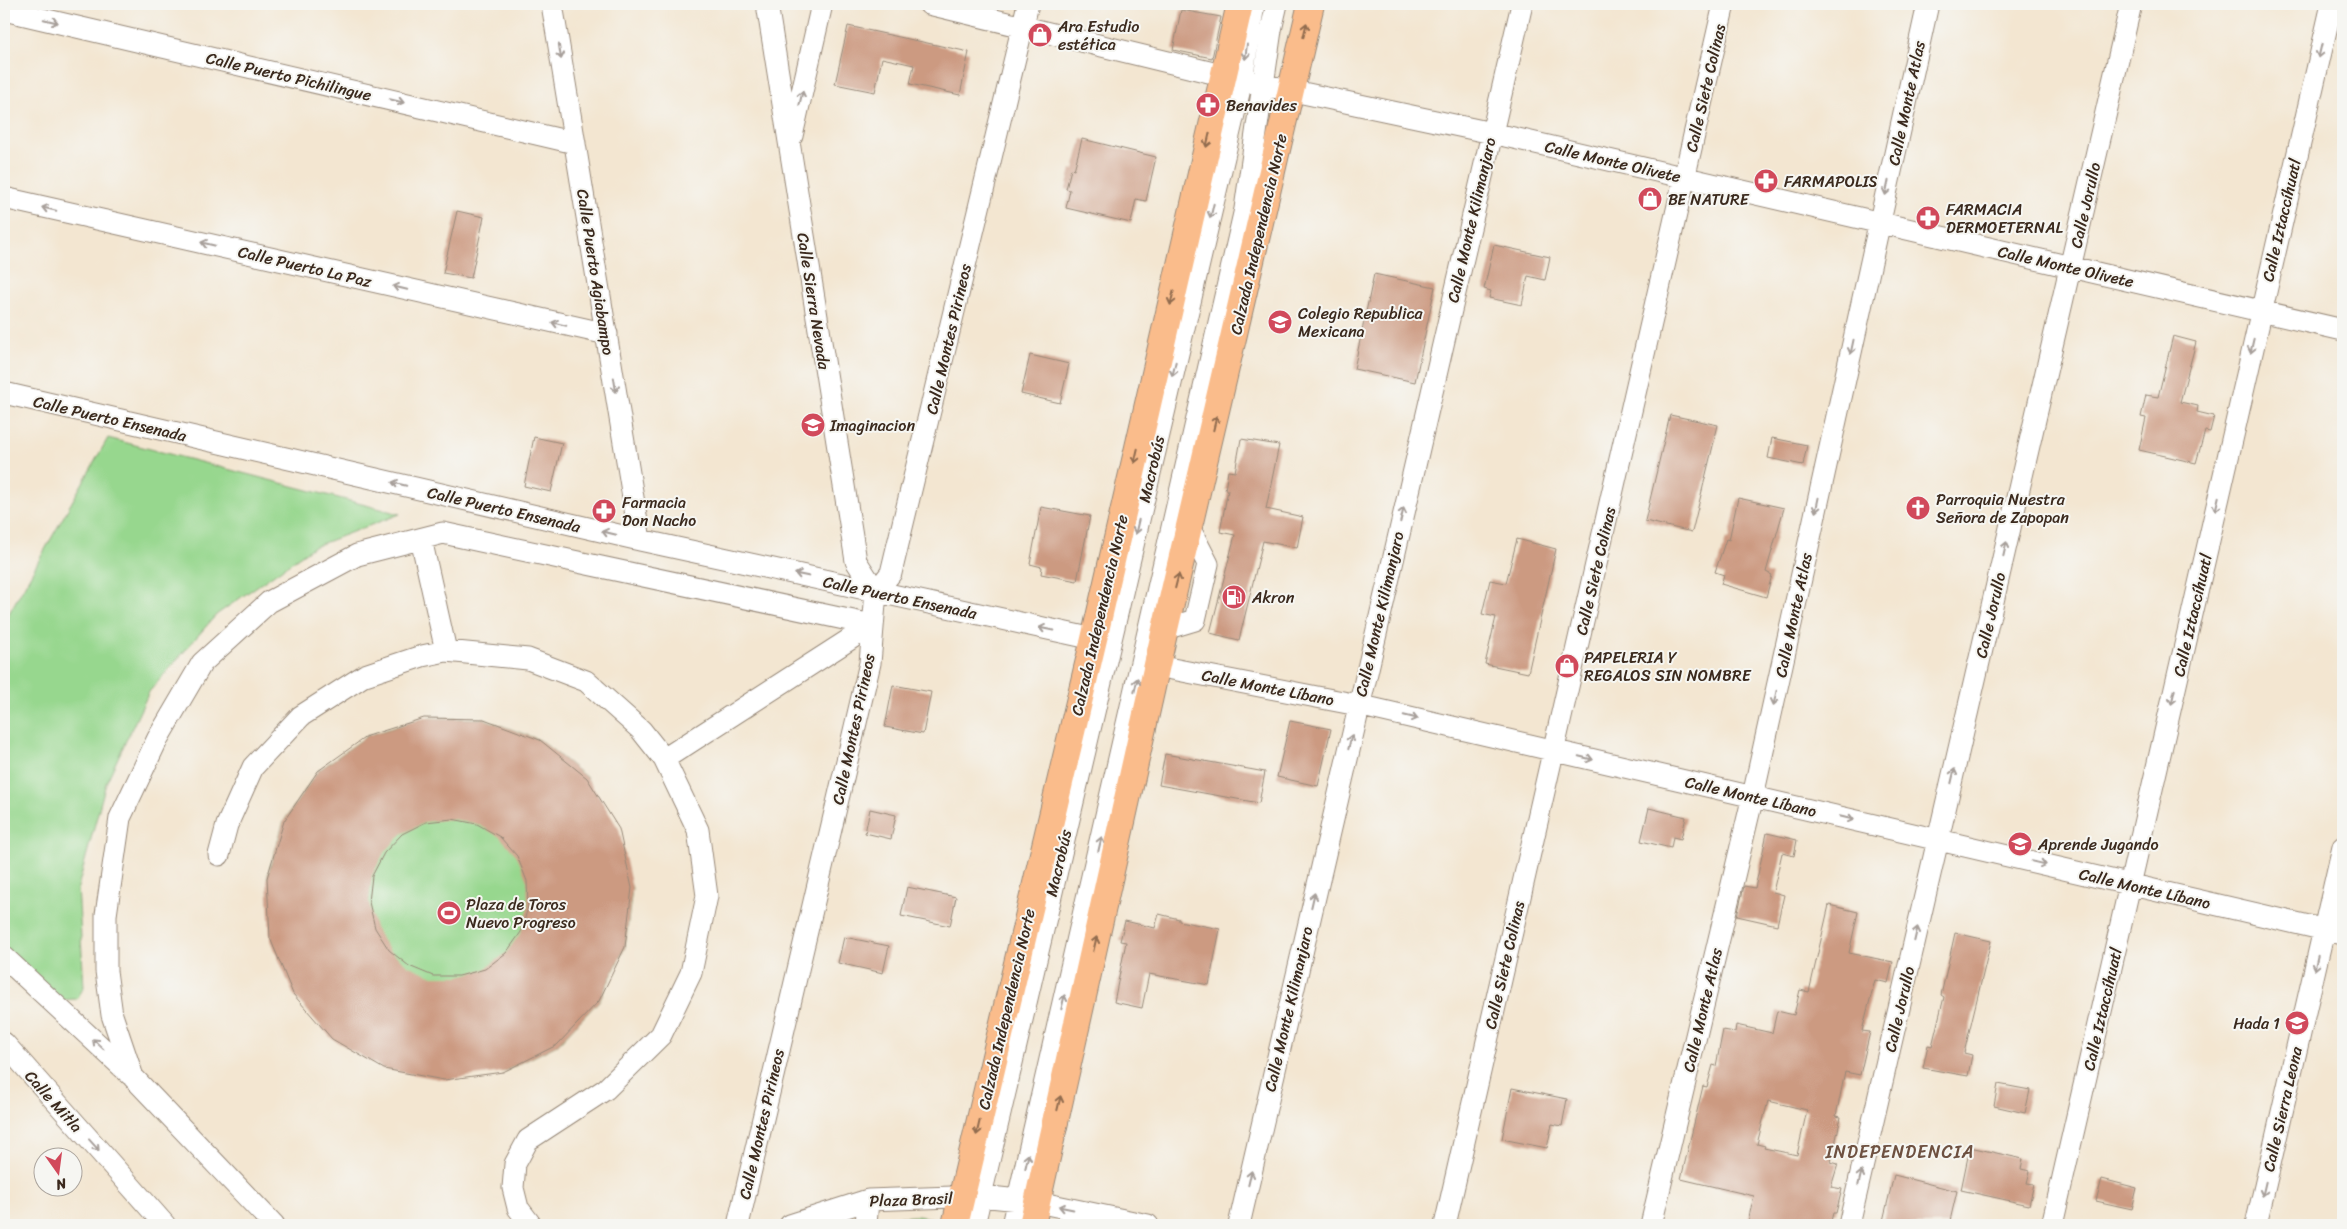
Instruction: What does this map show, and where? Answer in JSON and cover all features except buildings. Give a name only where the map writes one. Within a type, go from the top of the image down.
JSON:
[{"type":"main road","name":"Calzada Independencia Norte","points":[[955,1225],[972,1197],[1094,639],[1233,77],[1240,4]]},
{"type":"main road","name":"Calzada Independencia Norte","points":[[1029,1209],[1190,529],[1311,4]]},
{"type":"street","name":"Calle Puerto Agiabampo","points":[[552,4],[640,540]]},
{"type":"street","name":"Calle Sierra Nevada","points":[[767,4],[856,561],[876,592]]},
{"type":"street","points":[[790,146],[822,4]]},
{"type":"street","name":"Calle Monte Olivete","points":[[929,4],[1023,25],[1233,77],[1492,133],[2343,330]]},
{"type":"street","name":"Calle Montes Pirineos","points":[[738,1225],[870,663],[876,592],[891,573],[1028,4]]},
{"type":"street","name":"Macrobús","points":[[974,1225],[972,1197],[1233,77],[1254,4]]},
{"type":"street","name":"Macrobús","points":[[1012,1225],[1029,1209],[1242,218],[1271,30],[1277,4]]},
{"type":"street","name":"Calle Monte Kilimanjaro","points":[[1239,1225],[1522,4]]},
{"type":"street","name":"Calle Siete Colinas","points":[[1444,1225],[1724,4]]},
{"type":"street","name":"Calle Monte Atlas","points":[[1651,1225],[1753,796],[1928,4]]},
{"type":"street","name":"Calle Jorullo","points":[[1849,1225],[2131,4]]},
{"type":"street","name":"Calle Iztaccíhuatl","points":[[2052,1225],[2131,885],[2260,311],[2332,4]]},
{"type":"street","name":"Calle Puerto Pichilingue","points":[[4,10],[575,143]]},
{"type":"street","name":"Calle Puerto La Paz","points":[[4,198],[606,334]]},
{"type":"street","name":"Calle Puerto Ensenada","points":[[4,394],[640,540],[1094,639]]},
{"type":"street","points":[[134,1077],[112,1015],[106,971],[106,915],[120,818],[158,738],[202,663],[269,602],[357,555],[443,533],[872,626]]},
{"type":"street","points":[[421,539],[446,651]]},
{"type":"street","points":[[664,759],[872,626]]},
{"type":"street","points":[[220,855],[227,825],[253,768],[301,716],[365,676],[422,656],[446,651],[528,659],[586,681],[641,730],[664,759],[698,830],[707,896],[691,974],[661,1035],[606,1089],[528,1140],[515,1164],[513,1188],[518,1208],[531,1225]]},
{"type":"street","name":"Calle Monte Líbano","points":[[1157,666],[1358,705],[2334,932]]},
{"type":"street","name":"Calle Sierra Leona","points":[[2256,1225],[2334,932],[2343,847]]},
{"type":"street","points":[[4,958],[134,1077],[274,1225]]},
{"type":"street","name":"Calle Mitla","points":[[4,1044],[165,1225]]},
{"type":"street","name":"Plaza Brasil","points":[[790,1225],[868,1200],[972,1197],[1029,1209],[1148,1225]]},
{"type":"street","points":[[866,1225],[868,1200]]},
{"type":"green space","points":[[108,438],[400,514],[313,547],[216,615],[149,692],[106,783],[78,887],[84,987],[77,999],[60,1000],[4,949],[4,622]]},
{"type":"green space","name":"Plaza de Toros Nuevo Progreso","points":[[424,718],[484,719],[540,740],[587,778],[632,888],[625,947],[599,1001],[557,1045],[503,1072],[267,878],[284,821],[318,771],[367,736]]},
{"type":"green space","points":[[917,1216],[937,1219],[935,1225],[891,1225],[893,1217]]},
{"type":"place","name":"Ara Estudio estética","points":[[1040,35]]},
{"type":"place","name":"Benavides","points":[[1208,105]]},
{"type":"place","name":"FARMAPOLIS","points":[[1766,181]]},
{"type":"place","name":"BE NATURE","points":[[1650,199]]},
{"type":"place","name":"FARMACIA DERMOETERNAL","points":[[1928,218]]},
{"type":"place","name":"Colegio Republica Mexicana","points":[[1280,322]]},
{"type":"place","name":"Imaginacion","points":[[813,425]]},
{"type":"place","name":"Parroquia Nuestra Señora de Zapopan","points":[[1918,508]]},
{"type":"place","name":"Farmacia Don Nacho","points":[[604,511]]},
{"type":"place","name":"Akron","points":[[1234,597]]},
{"type":"place","name":"PAPELERIA Y REGALOS SIN NOMBRE","points":[[1567,666]]},
{"type":"place","name":"Aprende Jugando","points":[[2020,844]]},
{"type":"place","name":"Plaza de Toros Nuevo Progreso","points":[[449,913]]},
{"type":"place","name":"Hada 1","points":[[2297,1023]]},
{"type":"district","name":"INDEPENDENCIA","points":[[1900,1152]]}]
